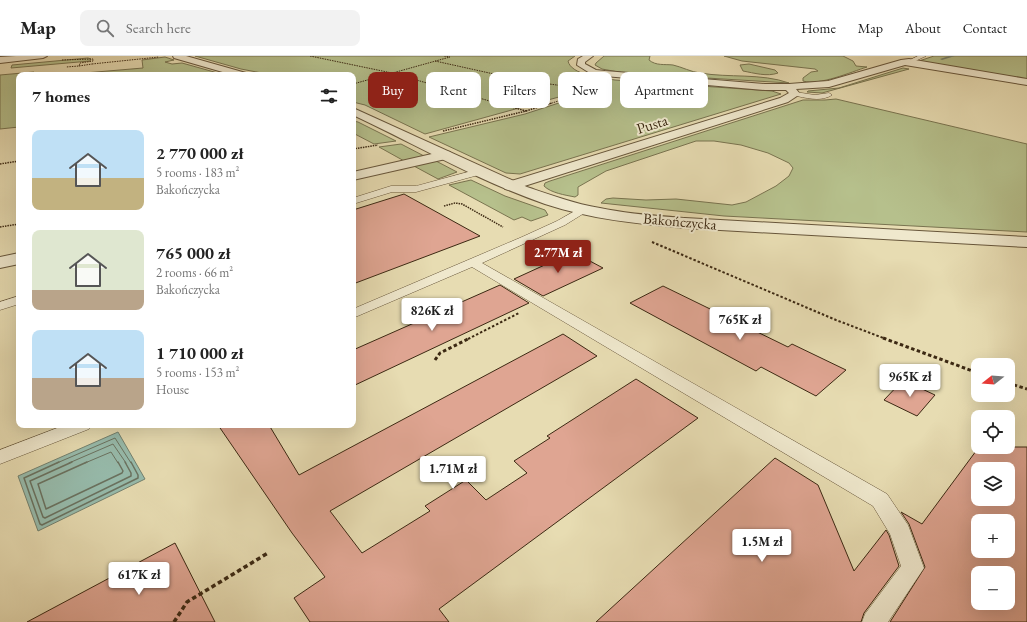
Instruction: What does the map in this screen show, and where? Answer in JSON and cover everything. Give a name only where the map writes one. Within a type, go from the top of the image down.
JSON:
[{"type":"street","points":[[0,60],[43,56]]},
{"type":"street","points":[[177,56],[233,72]]},
{"type":"street","points":[[589,56],[581,62],[581,65],[594,72],[605,74],[792,91],[829,84],[904,62],[1027,82]]},
{"type":"street","name":"Pusta","points":[[510,186],[784,100],[792,91]]},
{"type":"street","name":"Bakończycka","points":[[356,112],[510,186],[548,200],[582,210],[641,218],[702,223],[1027,242]]},
{"type":"street","points":[[356,175],[445,155]]},
{"type":"street","points":[[0,263],[16,259]]},
{"type":"lane","points":[[909,62],[923,56]]},
{"type":"lane","points":[[792,91],[815,97],[829,95]]},
{"type":"lane","points":[[356,200],[391,190],[416,189],[479,172]]},
{"type":"lane","points":[[356,313],[474,263],[561,223],[582,210]]},
{"type":"lane","points":[[474,263],[880,500],[900,531],[913,568],[874,622]]},
{"type":"lane","points":[[0,306],[16,301]]},
{"type":"lane","points":[[0,457],[75,428]]},
{"type":"path","points":[[79,66],[165,56]]},
{"type":"path","points":[[310,56],[387,72]]},
{"type":"path","points":[[444,56],[450,57]]},
{"type":"path","points":[[396,72],[453,56]]},
{"type":"path","points":[[412,139],[526,111],[591,90],[521,80],[435,61]]},
{"type":"path","points":[[356,83],[368,80]]},
{"type":"path","points":[[418,80],[526,111]]},
{"type":"path","points":[[0,164],[16,161]]},
{"type":"path","points":[[444,206],[455,203],[462,204],[526,239]]},
{"type":"path","points":[[0,227],[16,224]]},
{"type":"path","points":[[648,240],[836,320],[971,370]]},
{"type":"path","points":[[435,360],[440,353],[541,302]]},
{"type":"path","points":[[1015,385],[1027,389]]},
{"type":"path","points":[[174,622],[187,602],[268,553]]},
{"type":"green space","points":[[195,56],[575,56],[568,61],[570,66],[579,72],[558,72],[558,97],[550,99],[550,72],[489,72],[489,108],[519,108],[425,134],[371,108],[418,108],[418,72],[368,72],[368,106],[356,103],[356,72],[256,72]]},
{"type":"green space","points":[[604,56],[650,56],[649,60],[652,62],[673,65],[697,72],[620,72],[602,69],[595,65]]},
{"type":"green space","points":[[724,56],[843,56],[853,61],[856,66],[867,67],[835,78],[818,82],[810,82],[803,81],[803,78],[811,72],[818,71],[815,69],[742,61]]},
{"type":"green space","points":[[934,56],[1027,56],[1027,81],[919,61]]},
{"type":"green space","points":[[165,57],[174,60],[165,62],[172,64],[182,63],[214,72],[96,72],[143,68],[142,60]]},
{"type":"green space","points":[[88,58],[91,59],[90,61],[11,68],[12,65]]},
{"type":"green space","points":[[749,64],[775,70],[778,73],[765,75],[743,71],[740,65]]},
{"type":"green space","points":[[903,68],[909,69],[822,93],[807,92],[839,88]]},
{"type":"green space","points":[[16,74],[16,127],[0,129],[0,75]]},
{"type":"green space","points":[[708,74],[767,78],[789,83],[708,78]]},
{"type":"green space","points":[[612,80],[620,80],[620,108],[708,108],[708,87],[772,91],[781,94],[520,174],[506,173],[429,137],[525,114],[543,108],[550,108],[550,106],[558,103],[558,108],[612,108]]},
{"type":"green space","points":[[836,99],[1027,144],[1027,232],[724,216],[601,203],[606,199],[613,198],[646,200],[676,199],[732,205],[746,202],[776,186],[789,176],[793,168],[789,163],[768,153],[741,145],[714,141],[696,141],[606,171],[578,187],[578,195],[575,197],[554,192],[544,186],[545,183],[550,181],[803,100]]},
{"type":"green space","points":[[356,122],[396,141],[374,144],[356,135]]},
{"type":"green space","points":[[401,144],[426,157],[406,162],[379,147]]},
{"type":"green space","points":[[436,161],[457,172],[438,179],[412,165]]},
{"type":"green space","points":[[471,180],[505,196],[545,210],[548,215],[531,221],[522,217],[514,220],[449,185]]},
{"type":"water","points":[[118,432],[145,479],[38,531],[18,476]]},
{"type":"building","points":[[404,194],[480,236],[356,283],[356,209]]},
{"type":"building","points":[[573,252],[603,268],[543,296],[514,279]]},
{"type":"building","points":[[500,285],[529,303],[356,385],[356,349]]},
{"type":"building","points":[[663,286],[788,347],[792,344],[846,370],[816,396],[761,367],[756,371],[630,303]]},
{"type":"building","points":[[563,334],[597,356],[330,511],[362,553],[430,511],[425,506],[466,480],[486,500],[527,473],[514,461],[550,438],[547,436],[636,379],[698,418],[439,609],[449,622],[310,622],[294,598],[325,577],[292,533],[220,428],[271,428],[299,475]]},
{"type":"building","points":[[903,380],[935,395],[917,416],[884,400]]},
{"type":"building","points":[[1015,447],[1027,447],[1027,622],[890,622],[925,567],[909,524],[901,512],[922,524],[974,454],[1015,454]]},
{"type":"building","points":[[775,458],[818,485],[854,571],[886,530],[889,535],[899,566],[864,613],[861,622],[596,622]]},
{"type":"building","points":[[175,543],[215,622],[27,622]]},
{"type":"waterway","points":[[942,59],[953,56]]}]
